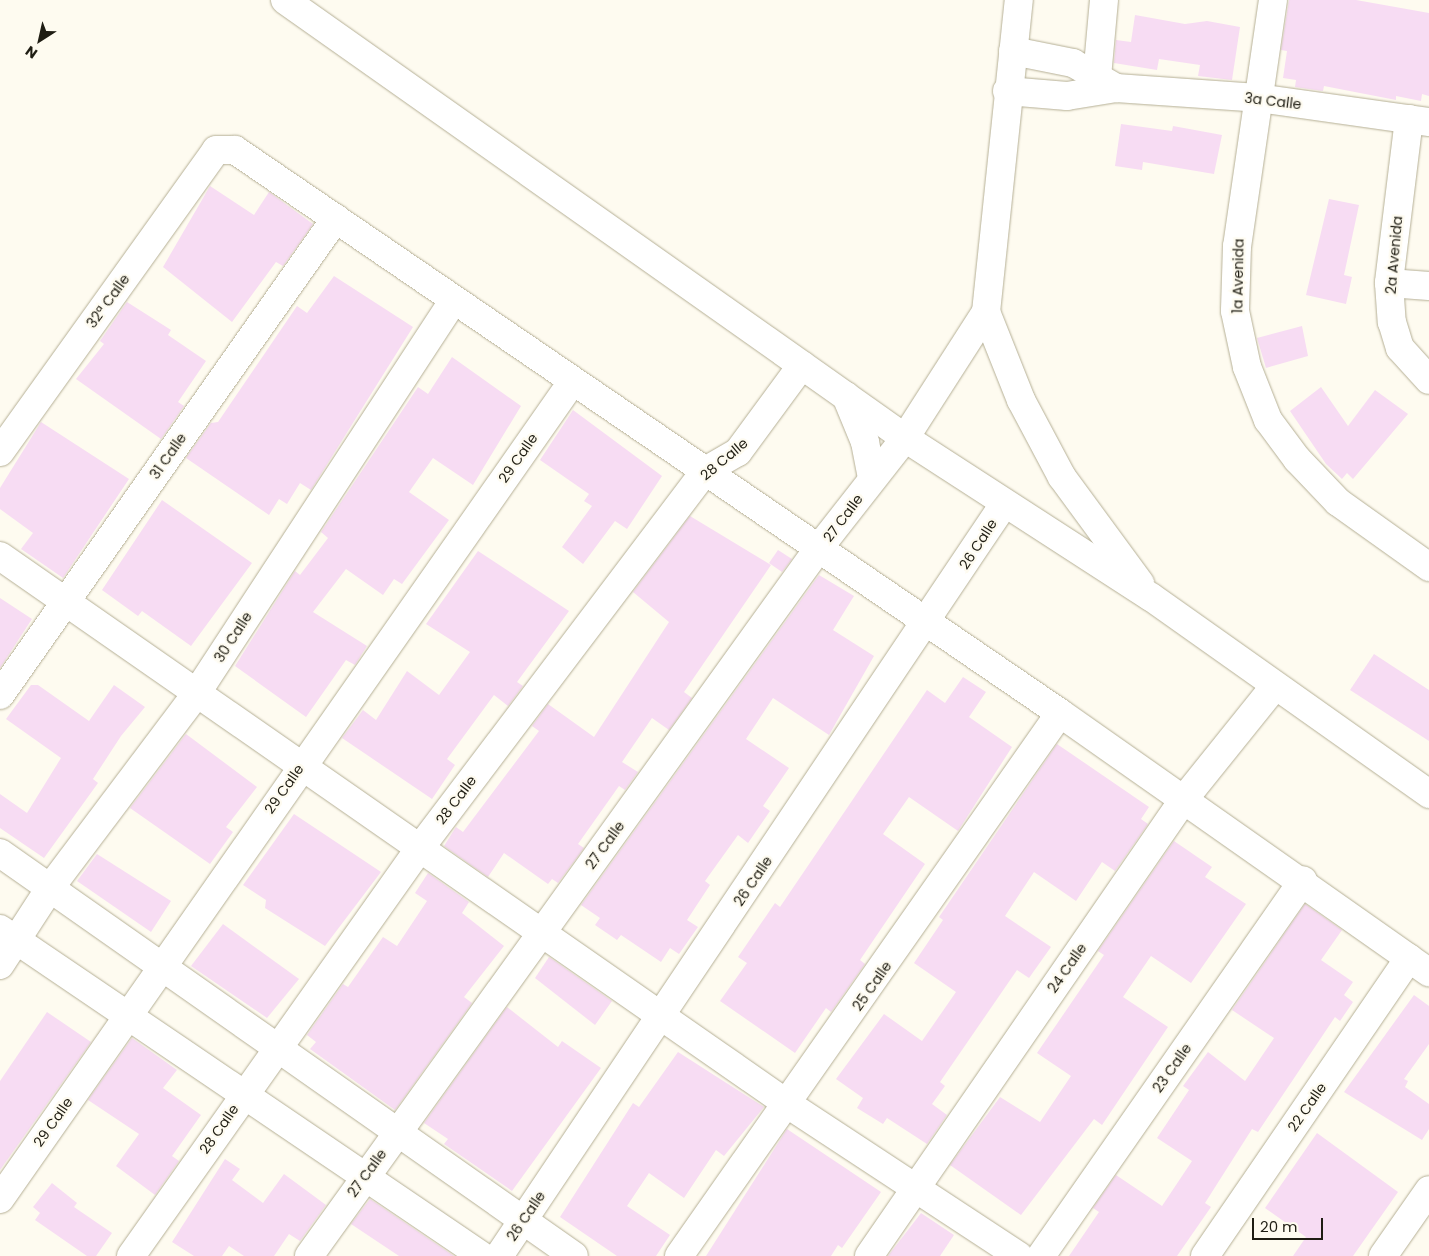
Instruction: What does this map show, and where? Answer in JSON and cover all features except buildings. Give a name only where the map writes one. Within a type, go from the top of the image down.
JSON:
[{"type":"street","points":[[285,0],[905,438],[1004,504],[1151,597],[1274,687],[1429,794]]},
{"type":"street","points":[[1019,0],[1007,91],[986,312],[1021,400],[1062,477],[1151,597]]},
{"type":"street","points":[[1104,0],[1106,83]]},
{"type":"street","name":"1a Avenida","points":[[1273,0],[1237,246],[1235,311],[1246,367],[1268,420],[1297,458],[1338,502],[1429,567]]},
{"type":"street","name":"3a Calle","points":[[1013,51],[1073,63],[1106,83]]},
{"type":"street","name":"3a Calle","points":[[1007,91],[1067,96],[1106,83],[1258,98],[1419,120]]},
{"type":"street","name":"2a Avenida","points":[[1419,120],[1390,283],[1392,322],[1400,348],[1429,380]]},
{"type":"street","name":"32ª Calle","points":[[0,452],[216,150],[235,150],[336,218]]},
{"type":"street","points":[[336,218],[572,382],[706,471],[927,624],[1060,712],[1303,880],[1419,965]]},
{"type":"street","name":"31 Calle","points":[[0,695],[336,218]]},
{"type":"street","points":[[1390,283],[1429,286]]},
{"type":"street","name":"30 Calle","points":[[0,966],[8,935],[50,888],[196,694],[454,300]]},
{"type":"street","name":"27 Calle","points":[[309,1256],[364,1177],[818,549],[905,438],[986,312]]},
{"type":"street","name":"28 Calle","points":[[131,1256],[243,1095],[420,848],[706,471],[738,452],[765,420],[802,365]]},
{"type":"street","name":"29 Calle","points":[[0,1199],[301,764],[572,382]]},
{"type":"street","points":[[846,396],[865,442],[872,478]]},
{"type":"street","name":"26 Calle","points":[[499,1256],[927,624],[1004,504]]},
{"type":"street","points":[[0,556],[789,1105],[915,1190],[1019,1256]]},
{"type":"street","name":"24 Calle","points":[[868,1256],[1184,799],[1274,687]]},
{"type":"street","name":"25 Calle","points":[[679,1256],[789,1105],[1060,712]]},
{"type":"street","points":[[0,854],[574,1256]]},
{"type":"street","name":"23 Calle","points":[[1041,1256],[1303,880]]},
{"type":"street","points":[[8,935],[482,1256]]},
{"type":"street","name":"22 Calle","points":[[1205,1256],[1419,965]]},
{"type":"street","points":[[1383,1256],[1429,1190]]}]
